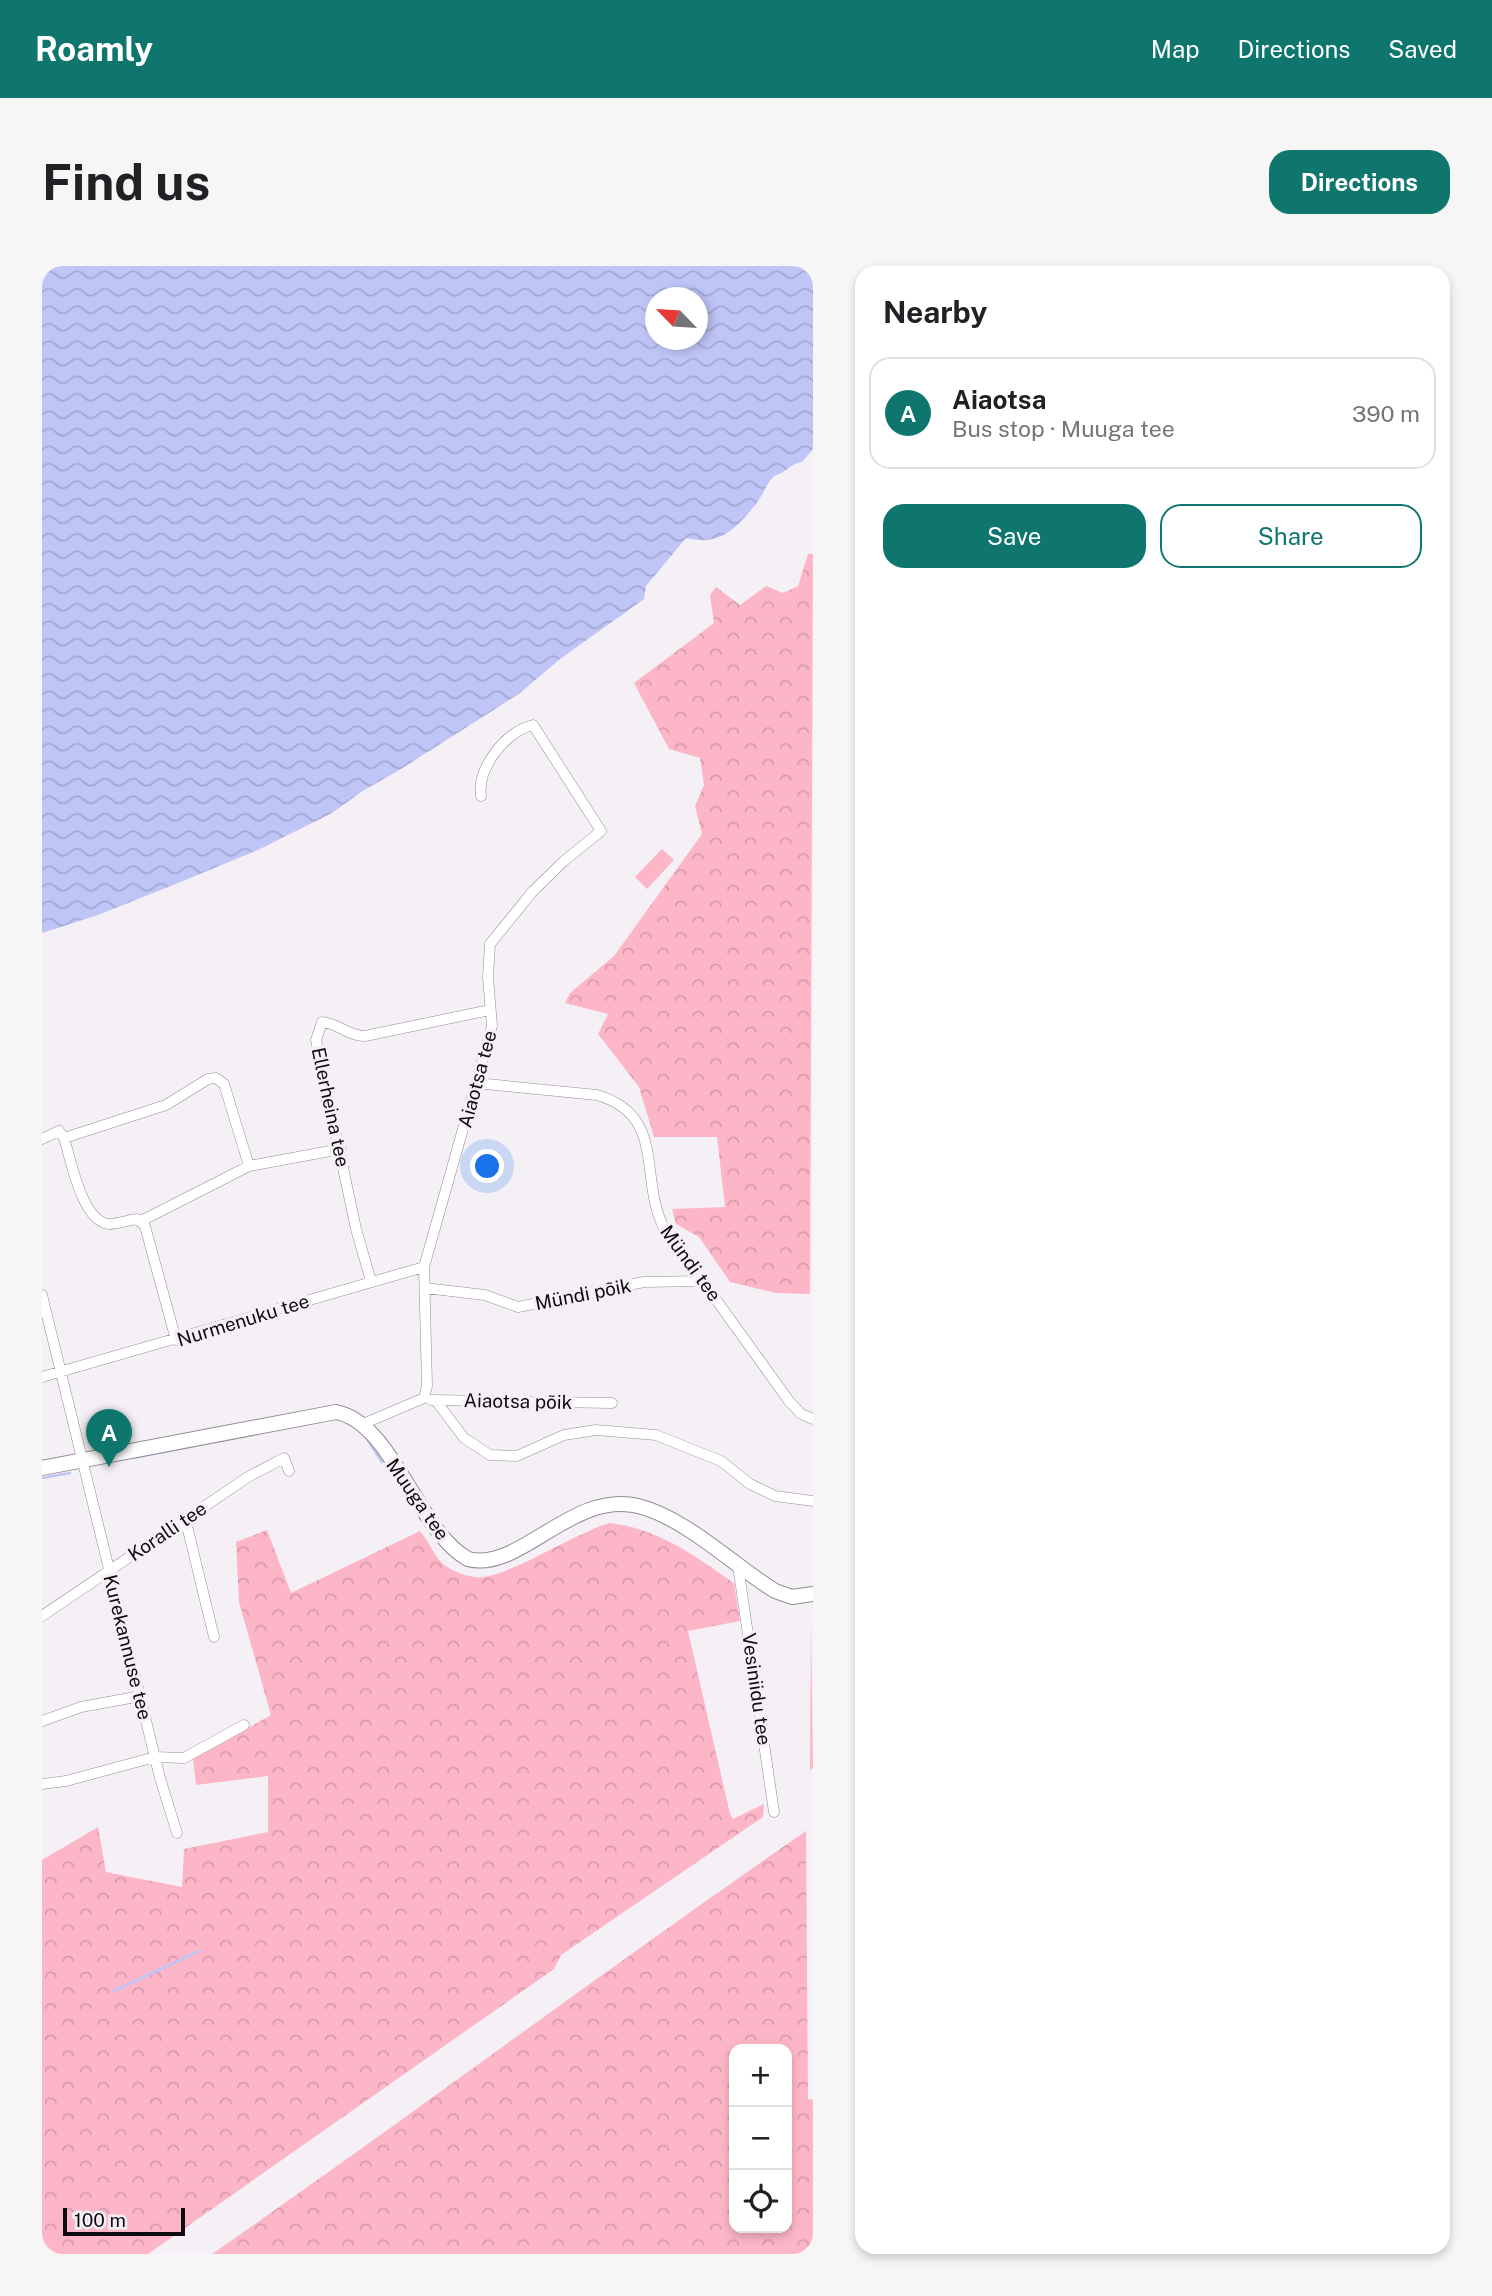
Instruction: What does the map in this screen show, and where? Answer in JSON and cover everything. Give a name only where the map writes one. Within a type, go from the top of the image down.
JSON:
[{"type":"street","name":"Aiaotsa tee","points":[[424,1398],[427,1386],[424,1267],[492,1026],[487,958],[490,944],[533,891],[601,831],[533,725],[523,727],[501,744],[479,783],[481,796]]},
{"type":"street","name":"Ellerheina tee","points":[[371,1281],[356,1229],[316,1040],[322,1022],[330,1023],[354,1036],[365,1036],[490,1010]]},
{"type":"street","points":[[64,1138],[166,1105],[208,1079],[216,1078],[224,1084],[249,1166]]},
{"type":"street","name":"Mündi tee","points":[[476,1083],[597,1095],[611,1099],[638,1120],[650,1161],[657,1213],[701,1281],[789,1401],[801,1414],[813,1419]]},
{"type":"street","points":[[42,1139],[54,1131],[59,1131],[64,1138],[87,1209],[102,1222],[111,1224],[141,1221],[249,1166],[341,1149]]},
{"type":"street","points":[[141,1221],[176,1340]]},
{"type":"street","name":"Nurmenuku tee","points":[[42,1377],[424,1267]]},
{"type":"street","name":"Mündi põik","points":[[425,1288],[485,1295],[518,1307],[644,1282],[701,1281]]},
{"type":"street","name":"Kurekannuse tee","points":[[42,1295],[155,1757],[177,1833]]},
{"type":"street","points":[[42,1468],[326,1413],[344,1414],[363,1424],[424,1398]]},
{"type":"street","name":"Aiaotsa põik","points":[[424,1398],[436,1401],[612,1403]]},
{"type":"street","points":[[436,1401],[464,1438],[490,1455],[517,1456],[564,1435],[596,1430],[656,1435],[721,1461],[750,1484],[775,1496],[813,1501]]},
{"type":"street","name":"Muuga tee","points":[[363,1424],[443,1537],[468,1559],[494,1559],[593,1507],[618,1503],[640,1506],[665,1517],[786,1596],[813,1594]]},
{"type":"street","name":"Koralli tee","points":[[42,1616],[181,1521],[275,1462],[284,1458],[289,1471]]},
{"type":"street","points":[[181,1521],[188,1530],[214,1637]]},
{"type":"street","name":"Vesiniidu tee","points":[[738,1566],[774,1812]]},
{"type":"street","points":[[42,1721],[81,1707],[141,1696]]},
{"type":"street","points":[[42,1784],[66,1781],[155,1757],[192,1756],[244,1725]]},
{"type":"green space","points":[[808,554],[813,554],[810,1294],[776,1293],[730,1282],[699,1237],[676,1224],[672,1209],[725,1207],[717,1137],[654,1137],[639,1087],[598,1034],[608,1014],[565,1003],[570,993],[614,956],[702,834],[695,806],[704,785],[700,758],[669,749],[634,683],[714,623],[710,595],[716,587],[740,605],[766,586],[783,593],[798,586]]},
{"type":"green space","points":[[662,849],[674,860],[647,889],[635,877]]},
{"type":"green space","points":[[609,1523],[660,1537],[690,1553],[734,1583],[740,1621],[688,1631],[730,1814],[733,1819],[764,1804],[763,1817],[561,1955],[554,1969],[148,2254],[42,2254],[42,1860],[98,1827],[106,1872],[182,1887],[184,1849],[268,1832],[268,1776],[196,1785],[193,1759],[271,1715],[239,1602],[236,1542],[267,1530],[291,1593],[420,1531],[446,1566],[461,1574],[483,1577],[511,1569]]},
{"type":"green space","points":[[811,1623],[813,1768],[810,1770]]},
{"type":"green space","points":[[806,1831],[808,2099],[813,2100],[813,2254],[212,2254],[361,2149]]},
{"type":"water","points":[[42,266],[813,266],[813,449],[802,462],[774,476],[756,504],[734,528],[718,538],[686,538],[646,586],[644,599],[560,659],[520,693],[332,813],[260,849],[98,915],[42,933]]},
{"type":"waterway","points":[[367,1439],[382,1462]]},
{"type":"waterway","points":[[133,1458],[194,1446]]},
{"type":"waterway","points":[[42,1478],[70,1473]]},
{"type":"waterway","points":[[114,1991],[199,1951]]},
{"type":"place","name":"Aiaotsa","points":[[109,1467]]}]
